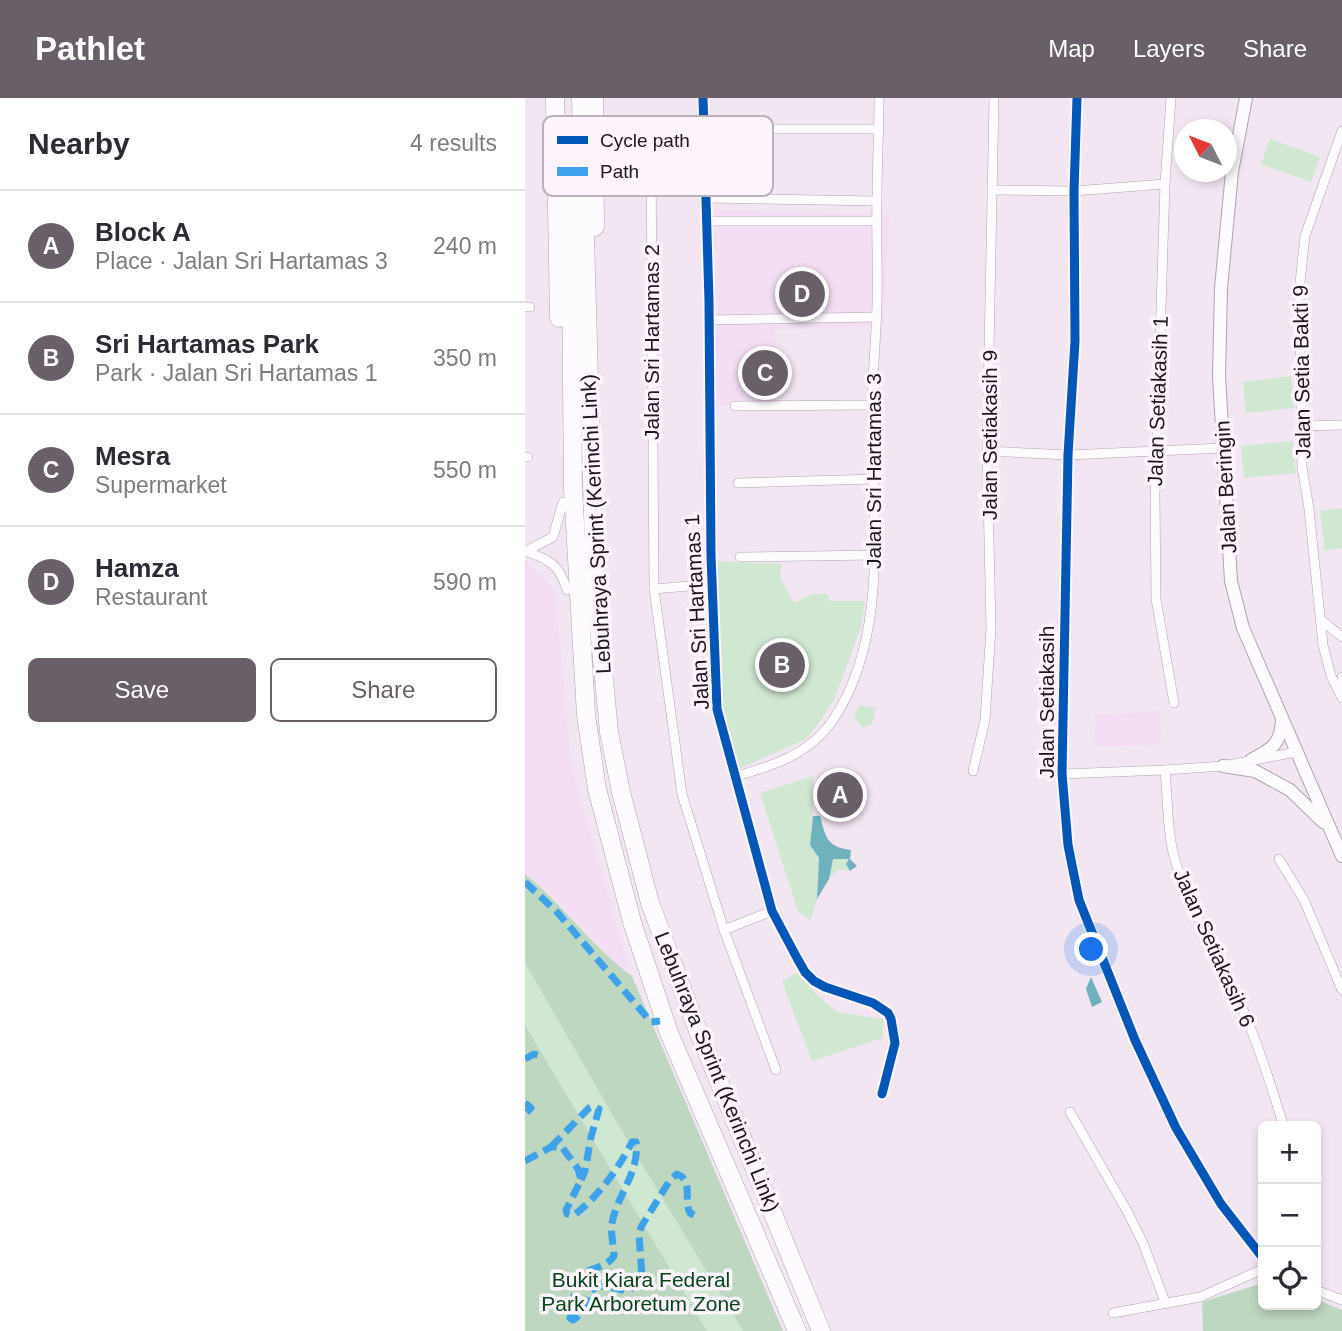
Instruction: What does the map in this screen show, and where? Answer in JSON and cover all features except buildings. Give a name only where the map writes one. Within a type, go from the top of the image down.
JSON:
[{"type":"highway","points":[[555,98],[555,116]]},
{"type":"highway","name":"Lebuhraya Sprint (Kerinchi Link)","points":[[569,98],[570,116]]},
{"type":"highway","name":"Lebuhraya Sprint (Kerinchi Link)","points":[[580,116],[581,98]]},
{"type":"highway","points":[[594,98],[594,116]]},
{"type":"highway","points":[[557,196],[563,502],[573,685],[585,761],[597,789]]},
{"type":"highway","name":"Lebuhraya Sprint (Kerinchi Link)","points":[[576,196],[597,605],[610,732],[621,792],[650,903],[695,1023],[821,1331]]},
{"type":"highway","name":"Lebuhraya Sprint (Kerinchi Link)","points":[[576,196],[573,489],[585,703],[597,789],[632,922],[669,1033],[797,1331]]},
{"type":"highway","points":[[594,196],[594,532]]},
{"type":"street","name":"Jalan Sri Hartamas 1","points":[[703,98],[704,116]]},
{"type":"street","name":"Jalan Sri Hartamas 3","points":[[734,777],[777,764],[805,749],[827,728],[856,673],[868,630],[874,555],[872,405],[877,317],[879,98]]},
{"type":"street","name":"Jalan Setiakasih 9","points":[[973,771],[985,720],[991,628],[987,451],[994,98]]},
{"type":"street","name":"Jalan Setiakasih","points":[[1077,98],[1074,191],[1075,341],[1068,455],[1062,774],[1068,845],[1079,900],[1135,1040],[1175,1128],[1221,1204],[1258,1252]]},
{"type":"street","name":"Jalan Setiakasih 1","points":[[1171,98],[1165,184],[1155,495],[1156,599],[1174,703]]},
{"type":"street","name":"Jalan Beringin","points":[[1246,98],[1232,172],[1221,288],[1219,376],[1231,581],[1244,628],[1342,856]]},
{"type":"street","points":[[773,129],[879,129]]},
{"type":"street","name":"Jalan Setia Bakti 9","points":[[1342,131],[1305,236],[1299,292],[1302,467],[1310,509],[1320,619],[1328,666],[1342,698]]},
{"type":"street","points":[[992,190],[1074,191],[1165,184]]},
{"type":"street","name":"Jalan Sri Hartamas 2","points":[[652,196],[654,589],[682,794],[724,930],[776,1070]]},
{"type":"street","points":[[707,198],[877,201]]},
{"type":"street","name":"Jalan Sri Hartamas 1","points":[[707,198],[712,584],[717,709],[772,911],[805,972],[825,988],[873,1003],[888,1013],[895,1043],[882,1094]]},
{"type":"street","points":[[707,221],[877,220]]},
{"type":"street","points":[[710,320],[877,317]]},
{"type":"street","points":[[735,406],[872,405]]},
{"type":"street","points":[[1301,426],[1342,425]]},
{"type":"street","points":[[987,451],[1068,455],[1223,448]]},
{"type":"street","points":[[738,483],[874,479]]},
{"type":"street","points":[[525,551],[553,537],[563,502]]},
{"type":"street","points":[[525,551],[554,564],[563,576],[567,590]]},
{"type":"street","points":[[740,557],[874,555]]},
{"type":"street","points":[[654,589],[712,584]]},
{"type":"street","points":[[1320,619],[1342,637]]},
{"type":"street","points":[[1342,677],[1342,690]]},
{"type":"street","points":[[1251,760],[1273,748],[1280,735],[1282,717]]},
{"type":"street","points":[[1062,774],[1165,771],[1223,766],[1296,752]]},
{"type":"street","points":[[1223,766],[1255,771],[1290,790],[1328,827]]},
{"type":"street","name":"Jalan Setiakasih 6","points":[[1165,771],[1175,860],[1200,926],[1229,978],[1261,1055],[1282,1121]]},
{"type":"street","points":[[1279,859],[1304,900],[1342,989]]},
{"type":"street","points":[[724,930],[772,911]]},
{"type":"street","points":[[1070,1112],[1143,1243],[1165,1302]]},
{"type":"street","points":[[1113,1313],[1200,1297],[1258,1271]]},
{"type":"street","points":[[1321,1292],[1342,1300]]},
{"type":"shaded area","points":[[702,210],[889,214],[884,326],[775,329],[778,403],[705,406]]},
{"type":"shaded area","points":[[525,560],[555,589],[571,764],[631,974],[614,962],[550,893],[525,873]]},
{"type":"shaded area","points":[[1160,711],[1161,744],[1094,745],[1095,715]]},
{"type":"green space","points":[[1270,139],[1320,157],[1311,182],[1261,164]]},
{"type":"green space","points":[[1291,376],[1295,408],[1246,413],[1243,382]]},
{"type":"green space","points":[[1293,441],[1296,473],[1244,478],[1241,446]]},
{"type":"green space","points":[[1342,508],[1342,548],[1325,551],[1320,511]]},
{"type":"green space","points":[[714,561],[782,564],[780,577],[794,603],[812,594],[828,594],[829,601],[865,601],[861,628],[833,702],[816,727],[804,740],[734,771],[719,708]]},
{"type":"green space","points":[[859,705],[876,708],[872,724],[863,728],[854,718]]},
{"type":"green space","points":[[813,776],[810,845],[819,858],[817,899],[811,920],[798,911],[760,793]]},
{"type":"green space","points":[[832,859],[850,859],[847,864],[850,871],[838,870],[829,879]]},
{"type":"green space","points":[[525,874],[632,976],[783,1331],[743,1331],[623,1133],[525,963]]},
{"type":"green space","name":"Bukit Kiara Federal Park Arboretum Zone","points":[[525,963],[623,1133],[782,1331],[525,1331],[661,1254],[525,1025]]},
{"type":"green space","points":[[796,973],[837,1012],[883,1019],[883,1038],[812,1061],[782,982]]},
{"type":"green space","name":"Bukit Kiara Federal Park Arboretum Zone","points":[[525,1025],[707,1331],[525,1331]]},
{"type":"green space","points":[[1258,1285],[1258,1310],[1321,1310],[1321,1301],[1342,1310],[1342,1331],[1203,1331],[1202,1302]]},
{"type":"water","points":[[813,816],[820,816],[826,836],[832,844],[851,850],[850,859],[857,866],[850,871],[846,864],[849,859],[833,859],[829,879],[817,899],[819,858],[810,845]]},
{"type":"water","points":[[1091,977],[1102,1002],[1092,1007],[1086,989]]},
{"type":"marked path","points":[[525,882],[557,912],[651,1022],[660,1021]]},
{"type":"marked path","points":[[525,1059],[534,1054],[541,1056]]},
{"type":"marked path","points":[[525,1103],[531,1108],[525,1114]]},
{"type":"marked path","points":[[551,1147],[589,1108],[593,1106],[599,1109],[581,1180]]},
{"type":"marked path","points":[[525,1161],[551,1147],[562,1147],[578,1169],[581,1180],[566,1210],[567,1214],[574,1215],[600,1191],[632,1142],[636,1142],[635,1163],[612,1223],[614,1256],[604,1265],[582,1274],[573,1299],[570,1318],[573,1320],[584,1308],[593,1289],[610,1287],[625,1291],[631,1289],[642,1277],[639,1234],[641,1227],[670,1180],[677,1174],[685,1181],[688,1208],[694,1215]]},
{"type":"cycle path","points":[[703,98],[704,116]]},
{"type":"cycle path","points":[[1077,98],[1074,191],[1075,341],[1068,455],[1062,774],[1068,845],[1079,900],[1135,1040],[1176,1128],[1221,1204],[1258,1252]]},
{"type":"cycle path","points":[[706,196],[711,556],[717,709],[772,911],[797,958],[814,981],[873,1003],[888,1013],[891,1019],[895,1043],[882,1094]]},
{"type":"place","name":"Hamza","points":[[802,294]]},
{"type":"place","name":"Mesra","points":[[765,373]]},
{"type":"place","name":"Sri Hartamas Park","points":[[782,665]]},
{"type":"place","name":"Block A","points":[[840,795]]}]
